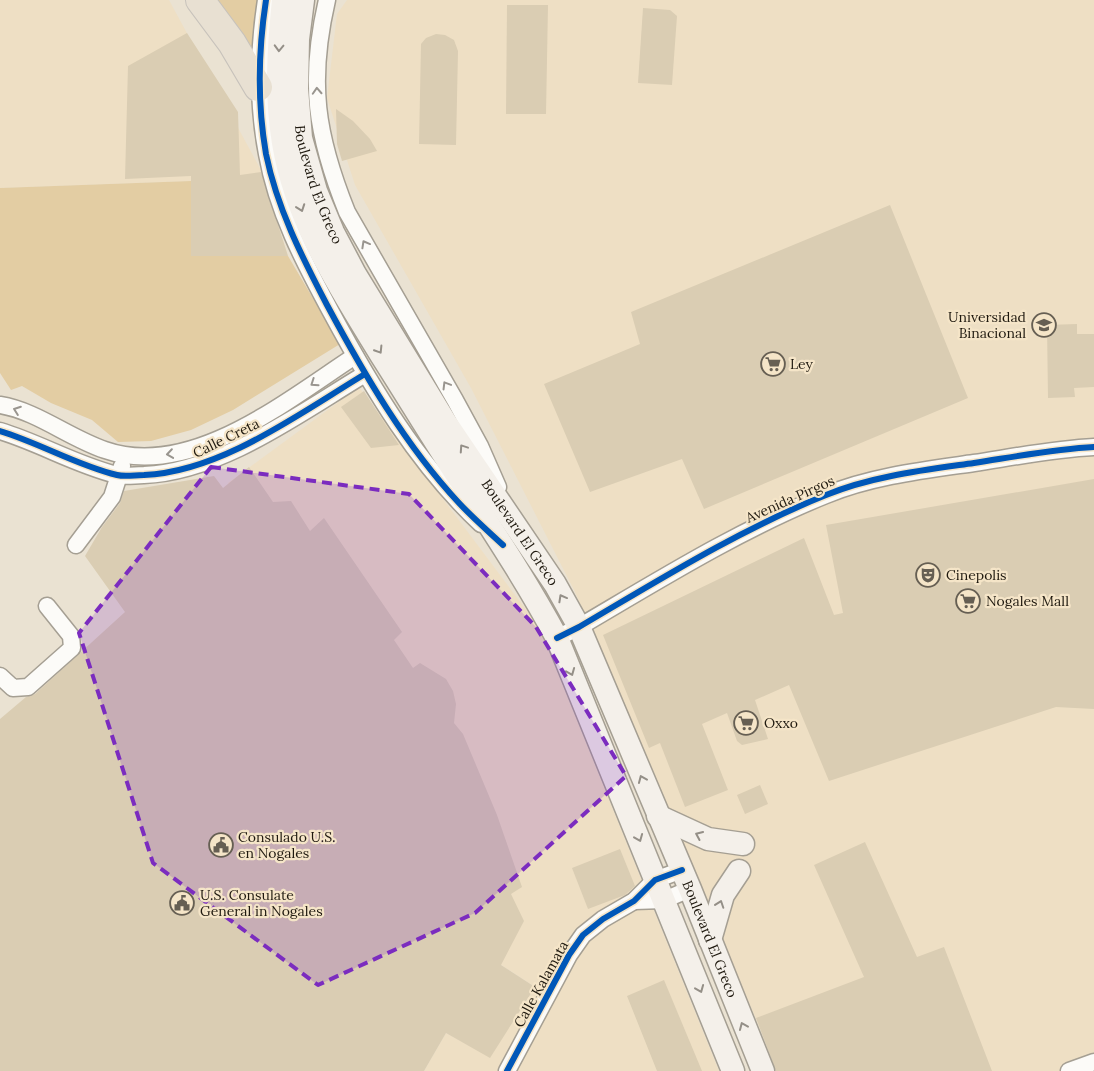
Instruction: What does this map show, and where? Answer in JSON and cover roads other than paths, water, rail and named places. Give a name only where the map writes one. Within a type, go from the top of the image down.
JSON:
[{"type":"highway","points":[[200,0],[232,43],[258,87]]},
{"type":"main road","name":"Boulevard El Greco","points":[[283,0],[279,37],[277,97],[283,144],[295,192],[310,234],[332,274],[439,429],[514,523],[554,584],[579,627],[686,879],[762,1071]]},
{"type":"main road","name":"Boulevard El Greco","points":[[304,0],[298,39],[298,89],[301,138],[316,191],[355,274],[503,545],[533,593],[557,638],[733,1071]]},
{"type":"main road","points":[[658,816],[708,839],[743,844]]},
{"type":"main road","points":[[710,940],[723,896],[739,871]]},
{"type":"street","points":[[266,0],[259,59],[258,87],[267,155],[279,200],[307,267],[354,356],[405,435],[437,478],[460,504],[503,545]]},
{"type":"street","points":[[327,0],[316,62],[322,140],[334,180],[347,212],[480,446],[514,523]]},
{"type":"street","name":"Calle Creta","points":[[0,406],[25,413],[90,444],[124,456],[159,455],[204,446],[259,418],[354,356]]},
{"type":"street","name":"Calle Creta","points":[[0,431],[70,460],[120,476],[157,474],[193,468],[231,452],[366,374]]},
{"type":"street","name":"Avenida Pirgos","points":[[557,638],[712,549],[774,517],[827,494],[852,486],[909,473],[1094,447]]},
{"type":"street","points":[[76,545],[112,497],[120,476],[124,456]]},
{"type":"street","points":[[0,676],[13,688],[28,687],[72,648],[71,636],[47,606]]},
{"type":"street","name":"Calle Kalamata","points":[[507,1071],[568,955],[583,935],[603,919],[634,901],[686,879]]},
{"type":"street","points":[[1070,1071],[1094,1062]]},
{"type":"place","name":"Universidad Binacional","points":[[1044,325]]},
{"type":"place","name":"Ley","points":[[773,364]]},
{"type":"place","name":"Cinepolis","points":[[928,575]]},
{"type":"place","name":"Nogales Mall","points":[[968,601]]},
{"type":"place","name":"Oxxo","points":[[746,723]]},
{"type":"place","name":"Consulado U.S. en Nogales","points":[[221,845]]},
{"type":"place","name":"U.S. Consulate General in Nogales","points":[[182,903]]}]
